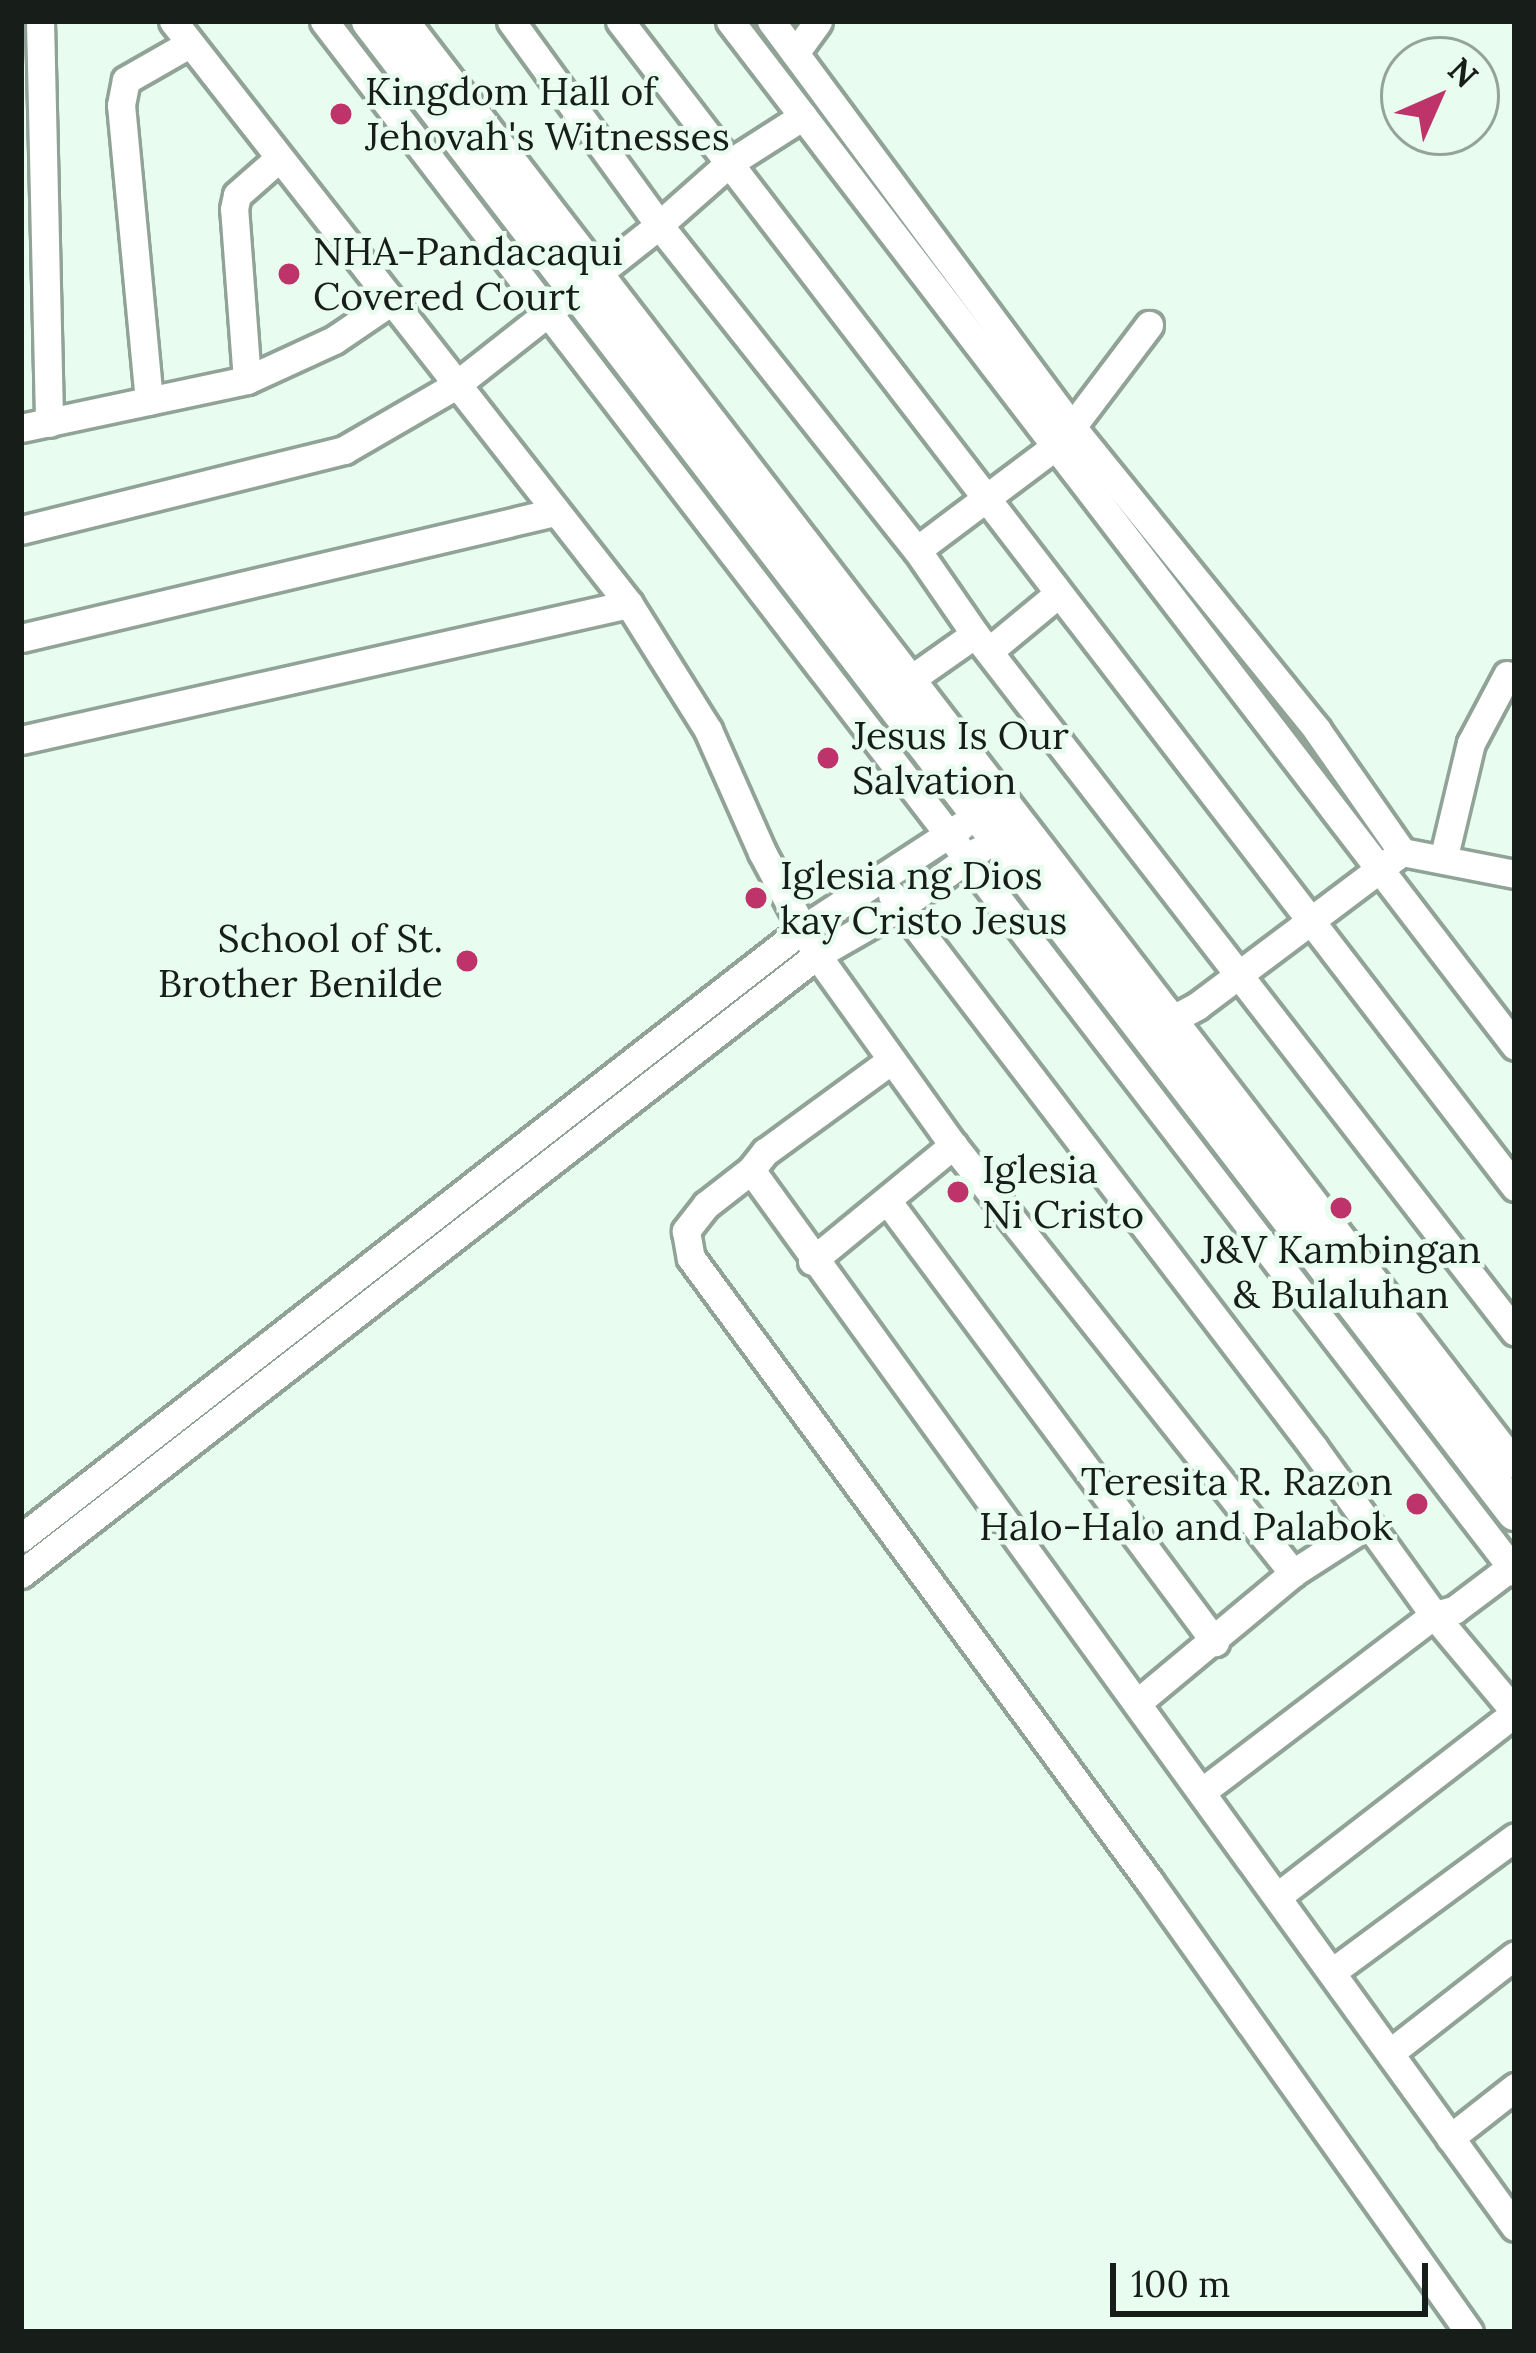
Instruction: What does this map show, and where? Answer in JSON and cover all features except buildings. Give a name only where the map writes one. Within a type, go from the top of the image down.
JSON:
[{"type":"street","points":[[40,21],[35,426],[248,380],[334,340],[390,302]]},
{"type":"street","points":[[324,21],[574,293],[911,679],[1169,1021],[1515,1464]]},
{"type":"street","points":[[370,21],[981,836],[1514,1568],[1454,1610],[1434,1615],[1204,1790]]},
{"type":"street","points":[[405,21],[574,293],[948,835]]},
{"type":"street","points":[[511,21],[659,225],[916,550],[1515,1332]]},
{"type":"street","points":[[620,21],[1515,1187]]},
{"type":"street","points":[[730,21],[1065,436],[1392,860],[1515,1046]]},
{"type":"street","points":[[771,21],[1065,436]]},
{"type":"street","points":[[795,53],[818,21]]},
{"type":"street","points":[[149,401],[121,105],[126,80],[181,32],[629,604],[708,730],[817,955],[952,1145],[1293,1573]]},
{"type":"street","points":[[21,530],[344,450],[456,386],[659,225],[728,164],[803,116]]},
{"type":"street","points":[[248,380],[234,209],[237,195],[278,160]]},
{"type":"street","points":[[916,550],[1065,436],[1149,325]]},
{"type":"street","points":[[21,638],[555,512]]},
{"type":"street","points":[[911,679],[1058,595]]},
{"type":"street","points":[[21,740],[629,604]]},
{"type":"street","points":[[1444,856],[1471,743],[1507,675]]},
{"type":"street","points":[[21,1538],[803,929],[881,883],[948,835],[981,836],[1515,1512]]},
{"type":"street","points":[[21,1574],[817,955],[902,906],[981,836]]},
{"type":"street","points":[[1169,1021],[1392,860],[1444,856],[1515,874]]},
{"type":"street","points":[[881,883],[1370,1524],[1434,1615],[1515,1713],[1278,1896]]},
{"type":"street","points":[[890,1060],[765,1152],[689,1224],[686,1243],[691,1258],[1149,1882],[1469,2332]]},
{"type":"street","points":[[812,1261],[889,1203],[952,1145]]},
{"type":"street","points":[[751,1170],[812,1261],[1204,1790],[1450,2138],[1511,2214]]},
{"type":"street","points":[[889,1203],[1215,1642]]},
{"type":"street","points":[[140,1442],[158,1466]]},
{"type":"street","points":[[1137,1703],[1293,1573],[1370,1524]]},
{"type":"street","points":[[1332,1972],[1515,1837]]},
{"type":"street","points":[[1391,2052],[1515,1954]]},
{"type":"street","points":[[1450,2138],[1515,2087]]},
{"type":"place","name":"Kingdom Hall of Jehovah's Witnesses","points":[[341,114]]},
{"type":"place","name":"NHA-Pandacaqui Covered Court","points":[[289,274]]},
{"type":"place","name":"Jesus Is Our Salvation","points":[[828,758]]},
{"type":"place","name":"Iglesia ng Dios kay Cristo Jesus","points":[[756,898]]},
{"type":"place","name":"School of St. Brother Benilde","points":[[467,961]]},
{"type":"place","name":"Iglesia Ni Cristo","points":[[958,1192]]},
{"type":"place","name":"J&V Kambingan & Bulaluhan","points":[[1341,1208]]},
{"type":"place","name":"Teresita R. Razon Halo-Halo and Palabok","points":[[1417,1504]]}]
